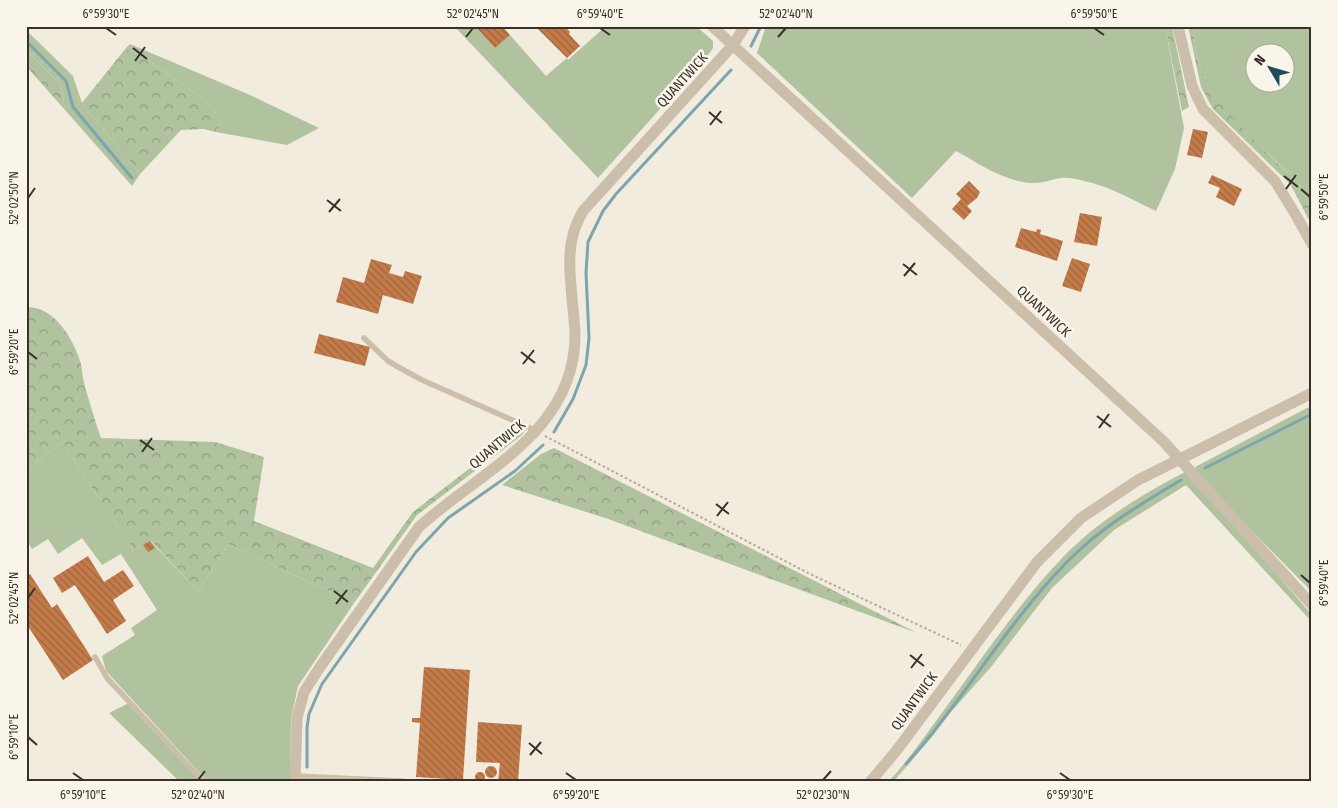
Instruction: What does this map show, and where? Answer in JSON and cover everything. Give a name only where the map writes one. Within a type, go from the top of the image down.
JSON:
[{"type":"street","name":"QUANTWICK","points":[[712,26],[1163,441],[1312,605]]},
{"type":"street","name":"QUANTWICK","points":[[295,779],[297,718],[304,692],[320,667],[419,527],[506,459],[537,432],[564,388],[574,353],[574,310],[570,259],[571,240],[575,225],[583,211],[733,45],[746,26]]},
{"type":"street","points":[[1178,26],[1192,86],[1203,109],[1275,181],[1312,244]]},
{"type":"street","name":"QUANTWICK","points":[[870,782],[897,750],[1037,562],[1081,518],[1138,480],[1179,459],[1310,399]]},
{"type":"lane","points":[[364,338],[388,361],[422,380],[537,432]]},
{"type":"lane","points":[[95,657],[108,678],[204,782]]},
{"type":"lane","points":[[295,779],[402,781]]},
{"type":"path","points":[[537,432],[808,573],[971,650]]},
{"type":"green space","points":[[454,26],[475,26],[495,48],[510,35],[546,76],[567,58],[568,60],[606,26],[696,26],[713,41],[713,48],[598,178]]},
{"type":"green space","points":[[766,26],[1165,26],[1184,128],[1175,169],[1156,211],[1093,183],[1070,178],[1035,183],[1014,180],[994,172],[956,151],[912,198],[757,53]]},
{"type":"green space","points":[[1165,26],[1172,26],[1189,107],[1182,111]]},
{"type":"green space","points":[[1188,26],[1192,26],[1200,67],[1210,87],[1231,115],[1295,180],[1291,186],[1213,109],[1201,87]]},
{"type":"green space","points":[[1192,26],[1312,26],[1312,211],[1299,185],[1294,191],[1291,186],[1295,180],[1220,102],[1202,72]]},
{"type":"green space","points":[[26,30],[73,76],[82,103],[140,174],[132,186],[65,110],[61,85],[26,50]]},
{"type":"green space","points":[[130,44],[250,95],[319,128],[287,145],[216,132],[221,121],[207,102],[157,66],[126,48]]},
{"type":"green space","points":[[126,48],[157,66],[207,102],[221,121],[216,132],[203,129],[181,130],[140,174],[82,103]]},
{"type":"green space","points":[[26,50],[61,85],[65,110],[26,66]]},
{"type":"green space","points":[[1299,185],[1312,211],[1312,226],[1294,191]]},
{"type":"green space","points":[[26,307],[36,308],[54,318],[62,326],[74,345],[101,438],[215,442],[264,457],[254,521],[373,568],[413,512],[522,428],[525,431],[417,515],[354,603],[228,544],[198,591],[151,541],[133,550],[62,442],[26,471]]},
{"type":"green space","points":[[1309,407],[1312,436],[1312,592],[1200,478],[1195,467]]},
{"type":"green space","points":[[62,442],[133,550],[150,541],[198,591],[228,544],[354,603],[298,686],[291,719],[290,782],[208,782],[106,671],[102,656],[135,635],[131,628],[157,610],[121,554],[102,565],[82,538],[58,554],[48,539],[32,549],[26,539],[26,471]]},
{"type":"green space","points":[[554,448],[917,633],[608,519],[502,485],[541,454]]},
{"type":"green space","points":[[1185,472],[1195,480],[1312,615],[1312,622],[1186,485],[1114,530],[1052,588],[991,667],[950,713],[932,737],[893,782],[888,782],[917,747],[1016,612],[1063,557],[1105,520],[1152,490]]},
{"type":"green space","points":[[129,703],[201,782],[180,782],[109,713]]},
{"type":"building","points":[[475,26],[502,26],[510,35],[495,48]]},
{"type":"building","points":[[535,26],[565,26],[570,32],[569,34],[580,46],[567,58]]},
{"type":"building","points":[[1193,129],[1208,132],[1202,158],[1187,155]]},
{"type":"building","points":[[1212,175],[1242,189],[1234,206],[1216,197],[1220,188],[1208,183]]},
{"type":"building","points":[[969,181],[980,192],[977,198],[967,206],[972,211],[964,220],[952,209],[961,199],[956,194]]},
{"type":"building","points":[[1080,213],[1102,217],[1097,246],[1074,242]]},
{"type":"building","points":[[1021,228],[1036,232],[1037,229],[1041,230],[1040,234],[1063,241],[1057,261],[1015,247]]},
{"type":"building","points":[[1072,258],[1090,264],[1081,292],[1062,286]]},
{"type":"building","points":[[371,259],[392,265],[389,273],[403,277],[405,271],[422,276],[413,304],[383,295],[378,314],[336,302],[343,277],[364,283]]},
{"type":"building","points":[[319,334],[370,347],[365,366],[314,353]]},
{"type":"building","points":[[150,541],[155,548],[148,552],[143,545]]},
{"type":"building","points":[[88,556],[104,582],[123,570],[134,586],[113,600],[126,621],[107,634],[75,585],[62,593],[53,578]]},
{"type":"building","points":[[30,574],[52,608],[57,604],[93,660],[63,680],[26,623],[26,576]]},
{"type":"building","points":[[424,667],[470,670],[463,780],[416,777],[420,723],[412,722],[412,718],[420,718]]},
{"type":"building","points":[[478,722],[522,725],[518,782],[498,782],[500,763],[476,762]]},
{"type":"building","points":[[489,766],[493,766],[497,772],[493,778],[489,778],[485,774],[485,770]]},
{"type":"building","points":[[480,772],[485,777],[480,782],[475,777]]},
{"type":"waterway","points":[[751,46],[761,26]]},
{"type":"waterway","points":[[26,41],[66,81],[73,107],[132,178]]},
{"type":"waterway","points":[[554,432],[573,399],[586,365],[589,338],[586,273],[588,242],[603,211],[616,194],[731,70]]},
{"type":"waterway","points":[[1205,468],[1310,415]]},
{"type":"waterway","points":[[307,767],[309,714],[322,684],[416,552],[448,518],[515,471],[543,445]]},
{"type":"waterway","points":[[906,764],[947,714],[1025,610],[1067,562],[1107,527],[1181,480]]}]
